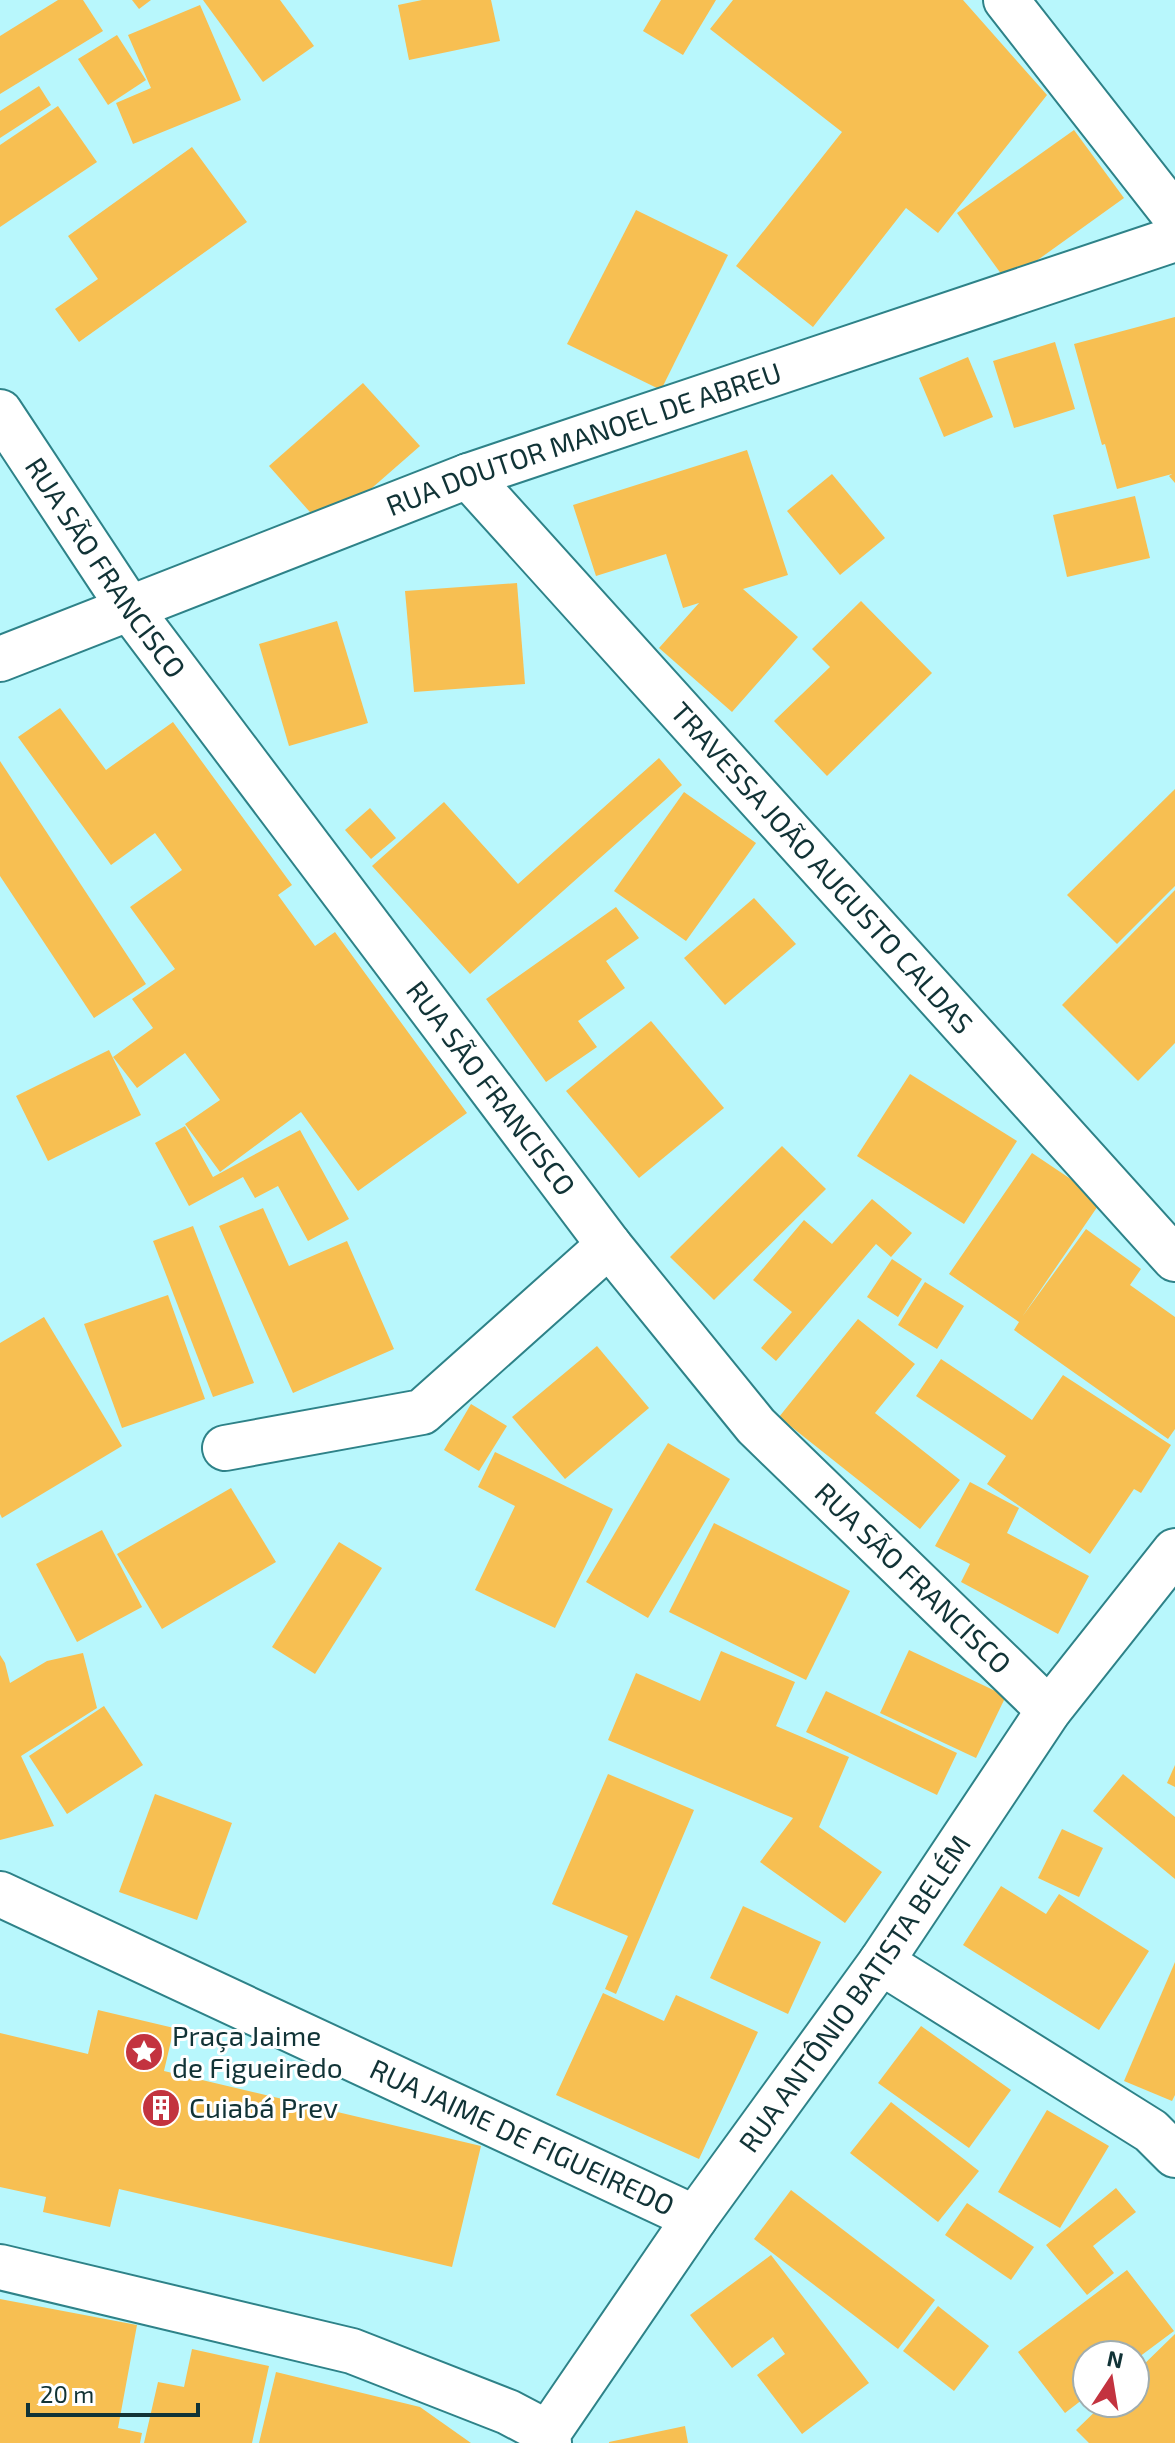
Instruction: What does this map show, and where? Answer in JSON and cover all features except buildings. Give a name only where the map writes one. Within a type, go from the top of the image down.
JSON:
[{"type":"street","points":[[1006,0],[1175,216]]},
{"type":"street","name":"RUA DOUTOR MANOEL DE ABREU","points":[[0,659],[468,476],[1175,239]]},
{"type":"street","name":"RUA SÃO FRANCISCO","points":[[0,412],[130,609],[609,1245],[756,1426],[1049,1710]]},
{"type":"street","name":"TRAVESSA JOÃO AUGUSTO CALDAS","points":[[468,476],[1175,1259]]},
{"type":"street","points":[[225,1448],[422,1412],[609,1245]]},
{"type":"street","name":"RUA ANTÔNIO BATISTA BELÉM","points":[[548,2438],[695,2218],[881,1962],[1049,1710],[1175,1551]]},
{"type":"street","name":"RUA JAIME DE FIGUEIREDO","points":[[0,1894],[695,2218]]},
{"type":"street","points":[[881,1962],[1151,2131],[1175,2155]]},
{"type":"street","points":[[0,2267],[352,2351],[508,2412],[548,2438]]},
{"type":"place","name":"Praça Jaime de Figueiredo","points":[[144,2052]]},
{"type":"place","name":"Cuiabá Prev","points":[[161,2108]]}]
